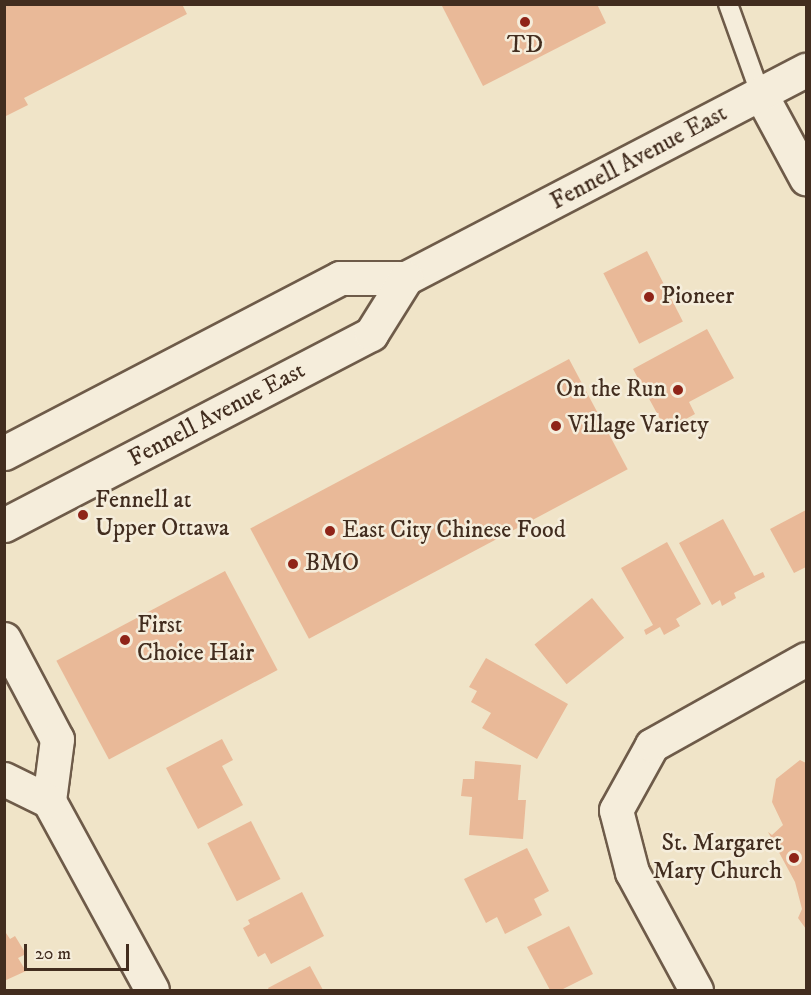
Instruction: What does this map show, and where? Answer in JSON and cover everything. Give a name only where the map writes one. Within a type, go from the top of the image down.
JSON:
[{"type":"main road","name":"Fennell Avenue East","points":[[4,453],[340,278],[406,278],[807,70]]},
{"type":"main road","points":[[760,93],[807,178]]},
{"type":"main road","name":"Fennell Avenue East","points":[[4,525],[371,334],[406,278]]},
{"type":"main road","points":[[4,639],[57,739],[49,801]]},
{"type":"main road","points":[[696,990],[632,872],[616,810],[652,745],[807,659]]},
{"type":"main road","points":[[4,779],[49,801],[152,990]]},
{"type":"lane","points":[[728,4],[760,93]]},
{"type":"building","points":[[4,4],[182,4],[187,14],[24,98],[28,105],[4,117]]},
{"type":"building","points":[[441,4],[597,4],[606,23],[483,86]]},
{"type":"building","points":[[647,251],[683,321],[639,344],[603,273]]},
{"type":"building","name":"On the Run","points":[[707,329],[734,378],[689,402],[695,414],[666,430],[633,369]]},
{"type":"building","points":[[569,359],[628,469],[309,639],[250,528]]},
{"type":"building","points":[[806,510],[806,567],[794,573],[770,529]]},
{"type":"building","points":[[723,519],[754,576],[763,572],[765,577],[734,593],[736,598],[722,606],[720,600],[712,605],[679,543]]},
{"type":"building","points":[[667,542],[701,604],[676,619],[680,626],[664,635],[660,627],[646,635],[644,630],[653,625],[621,568]]},
{"type":"building","points":[[225,571],[278,670],[109,760],[56,661]]},
{"type":"building","points":[[592,598],[624,638],[567,684],[534,645]]},
{"type":"building","points":[[486,658],[568,704],[537,759],[482,728],[491,713],[471,702],[477,691],[469,687]]},
{"type":"building","points":[[222,739],[233,760],[222,766],[243,805],[198,829],[166,768]]},
{"type":"building","name":"St. Margaret Mary Church","points":[[800,760],[806,763],[806,929],[798,918],[802,909],[795,882],[768,832],[772,835],[783,825],[772,802],[776,779]]},
{"type":"building","points":[[475,761],[521,765],[518,800],[526,800],[523,839],[469,835],[472,797],[461,796],[463,779],[474,779]]},
{"type":"building","points":[[251,821],[281,879],[237,901],[207,843]]},
{"type":"building","points":[[527,848],[549,891],[534,899],[542,915],[505,934],[497,917],[486,923],[464,879]]},
{"type":"building","points":[[302,892],[324,936],[271,964],[265,953],[258,957],[243,928],[250,924],[248,920]]},
{"type":"building","points":[[569,926],[593,974],[561,990],[550,990],[527,947]]},
{"type":"building","points":[[4,930],[10,939],[15,936],[26,954],[18,958],[26,971],[4,981]]},
{"type":"building","points":[[310,966],[323,990],[269,990],[268,988]]},
{"type":"place","name":"TD","points":[[525,22]]},
{"type":"place","name":"Pioneer","points":[[649,297]]},
{"type":"place","name":"On the Run","points":[[678,390]]},
{"type":"place","name":"Village Variety","points":[[556,426]]},
{"type":"place","name":"Fennell at Upper Ottawa","points":[[83,515]]},
{"type":"place","name":"East City Chinese Food","points":[[330,531]]},
{"type":"place","name":"BMO","points":[[293,564]]},
{"type":"place","name":"First Choice Hair","points":[[125,640]]},
{"type":"place","name":"St. Margaret Mary Church","points":[[794,858]]}]
